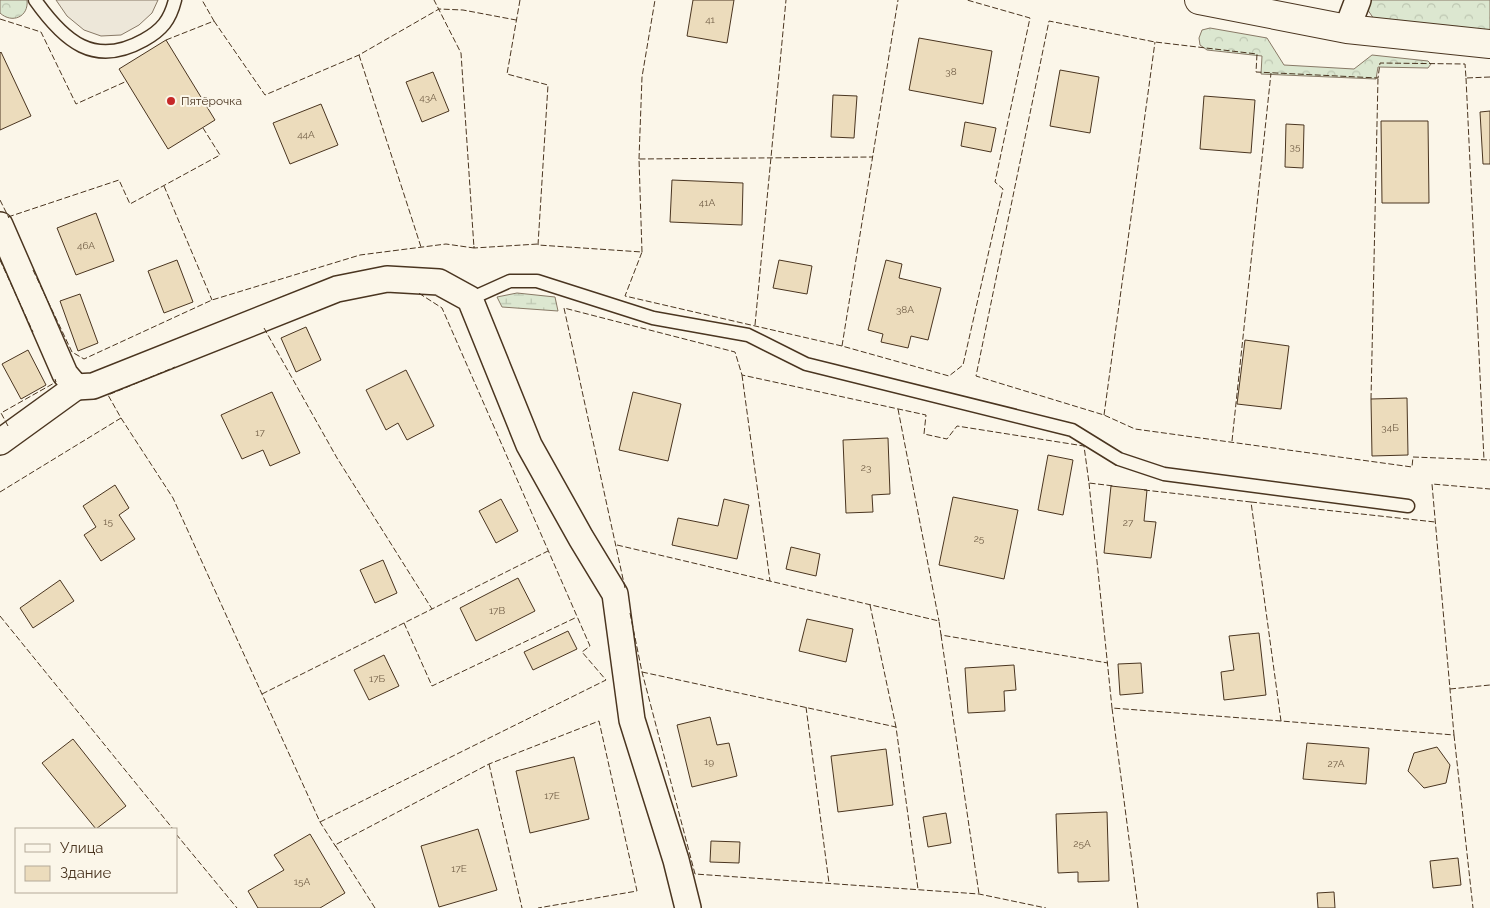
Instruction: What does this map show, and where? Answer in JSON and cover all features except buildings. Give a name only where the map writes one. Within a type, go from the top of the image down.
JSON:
[{"type":"street","points":[[1199,0],[1347,29],[1490,44]]},
{"type":"street","points":[[1347,29],[1358,0]]},
{"type":"street","points":[[0,225],[65,374],[76,387]]},
{"type":"street","points":[[0,442],[76,387],[94,386],[337,289],[387,279],[439,282],[470,299],[529,446],[615,594],[632,720],[676,860],[688,908]]},
{"type":"lane","points":[[35,0],[45,14],[66,34],[79,45],[97,53],[118,51],[150,37],[164,26],[172,16],[175,0]]},
{"type":"lane","points":[[470,299],[510,281],[537,280],[653,318],[748,335],[806,364],[1072,430],[1120,459],[1164,474],[1408,506]]},
{"type":"green space","points":[[0,0],[27,0],[27,6],[19,17],[10,18],[0,13]]},
{"type":"green space","points":[[1366,0],[1490,0],[1490,33],[1374,19],[1365,6]]},
{"type":"green space","points":[[1210,28],[1267,38],[1284,65],[1354,69],[1372,55],[1428,61],[1431,64],[1428,68],[1378,67],[1376,79],[1261,74],[1262,56],[1207,50],[1200,45],[1199,38],[1202,30]]},
{"type":"green space","points":[[517,293],[555,297],[558,311],[502,307],[497,297]]},
{"type":"shaded area","points":[[56,0],[158,0],[152,13],[139,25],[121,35],[101,36],[84,30],[67,16]]},
{"type":"fence","points":[[166,40],[214,21],[202,0]]},
{"type":"fence","points":[[33,270],[72,352],[84,359],[212,300],[360,255],[446,244],[474,248],[461,53],[434,0]]},
{"type":"fence","points":[[520,0],[507,74],[548,85],[538,245],[642,252],[625,296],[842,346],[949,376],[963,365],[1003,189],[995,182],[1030,18],[967,0]]},
{"type":"fence","points":[[639,159],[642,77],[655,0]]},
{"type":"fence","points":[[755,325],[786,0]]},
{"type":"fence","points":[[842,346],[898,0]]},
{"type":"fence","points":[[214,21],[265,95],[359,55],[439,9],[463,10],[516,20]]},
{"type":"fence","points":[[0,19],[41,32],[76,104],[127,81]]},
{"type":"fence","points":[[1490,77],[1466,78],[1465,64],[1380,63],[1378,78],[1256,72],[1257,54],[1155,42],[1049,21],[976,376],[1104,415],[1135,429],[1412,467],[1413,457],[1490,460]]},
{"type":"fence","points":[[1104,415],[1155,42]]},
{"type":"fence","points":[[359,55],[421,247]]},
{"type":"fence","points":[[1232,441],[1271,73]]},
{"type":"fence","points":[[1371,399],[1378,78]]},
{"type":"fence","points":[[1466,78],[1484,460]]},
{"type":"fence","points":[[8,217],[119,180],[130,204],[220,155],[203,128]]},
{"type":"fence","points":[[642,252],[639,159],[873,157]]},
{"type":"fence","points":[[164,186],[212,300]]},
{"type":"fence","points":[[0,200],[9,218]]},
{"type":"fence","points":[[474,246],[474,248],[538,244]]},
{"type":"fence","points":[[0,260],[33,332]]},
{"type":"fence","points":[[320,822],[606,680],[582,652],[590,646],[442,308],[417,292]]},
{"type":"fence","points":[[625,588],[564,308],[735,352],[742,375],[926,415],[924,434],[947,439],[957,426],[1084,446],[1089,483],[1114,486]]},
{"type":"fence","points":[[264,328],[337,458],[432,609]]},
{"type":"fence","points":[[0,492],[121,418],[108,395],[175,367]]},
{"type":"fence","points":[[742,375],[770,581]]},
{"type":"fence","points":[[8,426],[1,413],[56,382],[55,379]]},
{"type":"fence","points":[[898,409],[939,621]]},
{"type":"fence","points":[[121,418],[173,498],[320,822],[336,847]]},
{"type":"fence","points":[[1089,483],[1112,708]]},
{"type":"fence","points":[[1144,490],[1251,502],[1281,721],[1454,735],[1432,484],[1490,489]]},
{"type":"fence","points":[[1251,502],[1435,522]]},
{"type":"fence","points":[[617,545],[939,621],[941,635],[1108,663]]},
{"type":"fence","points":[[262,694],[548,551]]},
{"type":"fence","points":[[870,605],[896,727]]},
{"type":"fence","points":[[630,613],[642,672],[695,874],[979,894],[1046,908]]},
{"type":"fence","points":[[0,616],[172,828]]},
{"type":"fence","points":[[404,623],[432,686],[577,617]]},
{"type":"fence","points":[[941,635],[979,894]]},
{"type":"fence","points":[[642,672],[896,727],[918,889]]},
{"type":"fence","points":[[1450,689],[1490,685]]},
{"type":"fence","points":[[806,707],[829,883]]},
{"type":"fence","points":[[1138,908],[1112,708],[1281,721]]},
{"type":"fence","points":[[375,908],[335,845],[489,764],[599,721],[637,891],[538,908]]},
{"type":"fence","points":[[1454,735],[1473,908]]},
{"type":"fence","points":[[489,764],[522,908]]},
{"type":"fence","points":[[178,836],[237,908]]},
{"type":"place","name":"Пятёрочка","points":[[171,101]]}]
